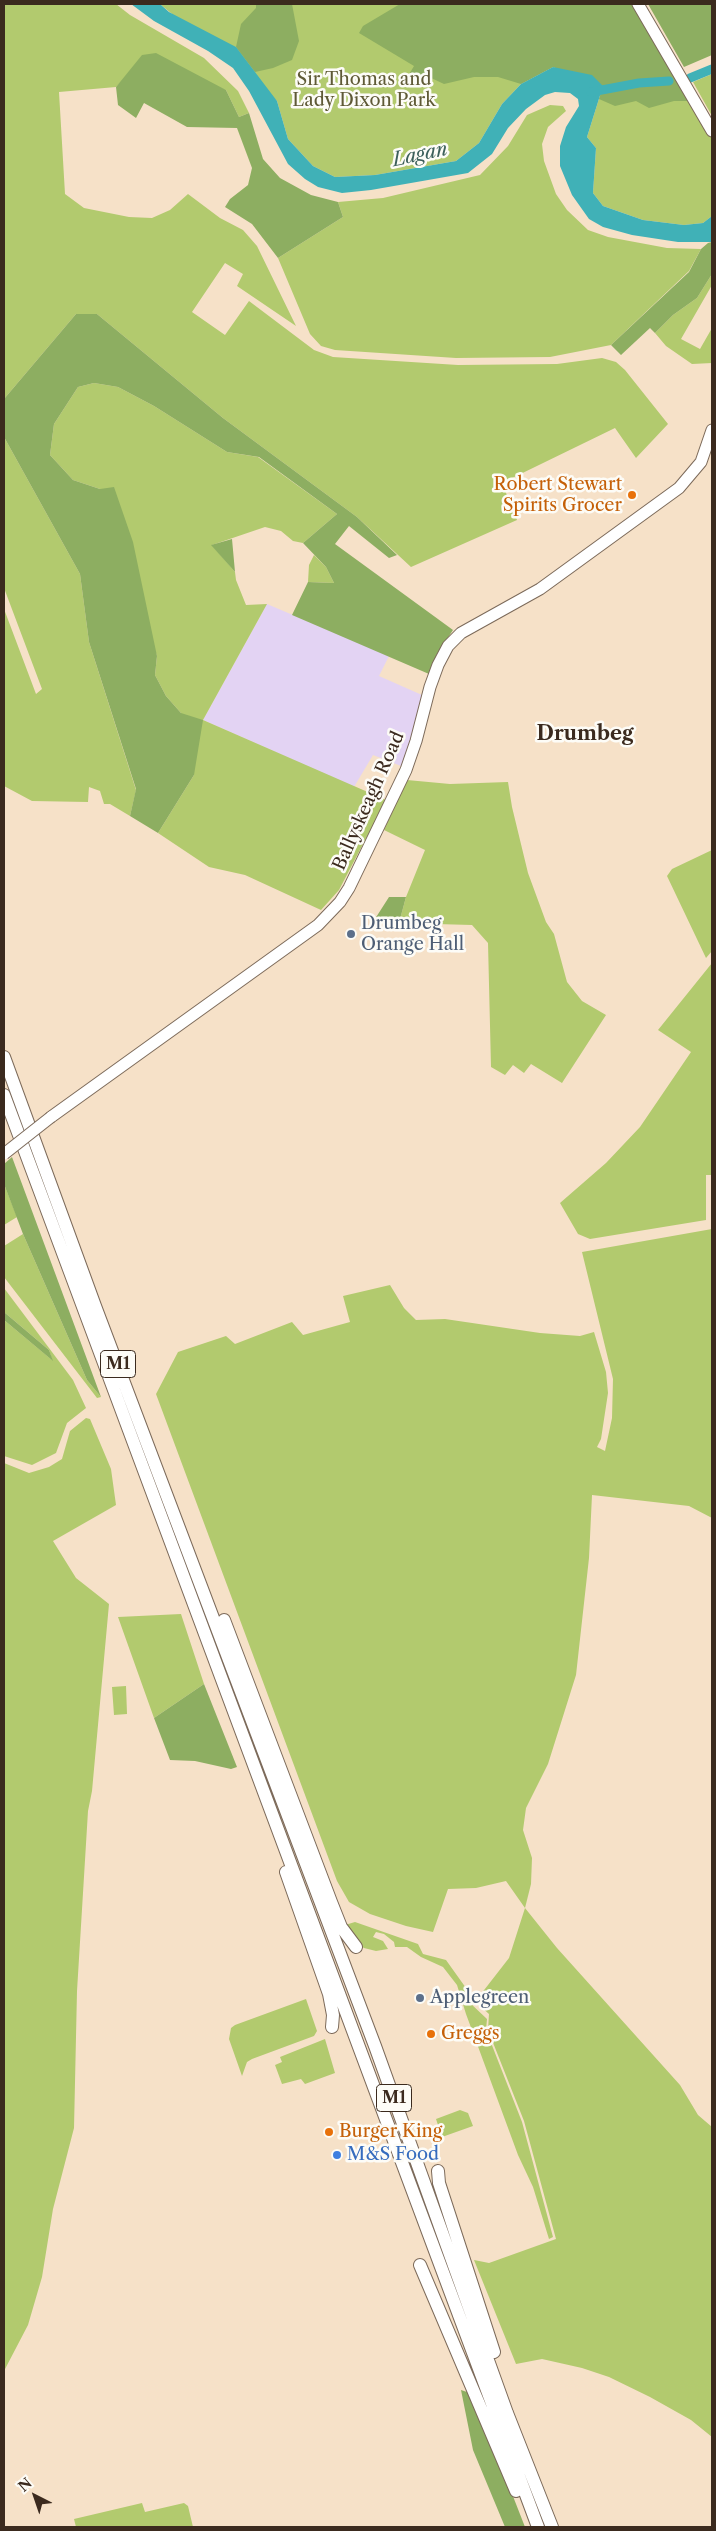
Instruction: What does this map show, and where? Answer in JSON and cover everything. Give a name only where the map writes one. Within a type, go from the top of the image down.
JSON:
[{"type":"highway","name":"M1","points":[[4,1057],[95,1306],[382,2063],[507,2412],[552,2527]]},
{"type":"highway","name":"M1","points":[[4,1095],[538,2527]]},
{"type":"highway","points":[[163,1482],[215,1599],[341,1927],[356,1947]]},
{"type":"highway","points":[[205,1635],[222,1692],[329,1994],[333,2015],[332,2027]]},
{"type":"highway","points":[[438,2171],[440,2183],[517,2419],[525,2457]]},
{"type":"highway","points":[[420,2265],[532,2527]]},
{"type":"main road","points":[[638,4],[712,130]]},
{"type":"main road","name":"Ballyskeagh Road","points":[[4,1154],[51,1116],[318,925],[340,902],[349,888],[406,770],[416,741],[432,680],[448,646],[461,633],[540,589],[679,488],[701,462],[712,430]]},
{"type":"shaded area","points":[[267,604],[389,656],[379,676],[422,695],[413,736],[401,766],[373,755],[354,787],[203,720]]},
{"type":"green space","points":[[4,4],[116,4],[130,15],[204,58],[238,91],[249,113],[239,117],[226,90],[125,78],[116,87],[59,92],[65,194],[84,208],[129,217],[152,218],[170,210],[188,194],[220,218],[243,230],[257,246],[296,326],[237,286],[243,274],[225,263],[192,312],[225,335],[249,301],[314,350],[333,357],[458,365],[557,364],[602,358],[616,362],[625,370],[668,424],[636,458],[615,428],[502,483],[517,520],[411,567],[357,517],[223,418],[97,314],[76,314],[4,399]]},
{"type":"green space","name":"Sir Thomas and Lady Dixon Park","points":[[160,4],[636,4],[688,88],[712,138],[712,216],[703,223],[684,225],[643,220],[603,206],[593,193],[596,148],[587,137],[603,86],[553,67],[521,84],[502,104],[479,143],[456,161],[375,175],[335,177],[313,166],[288,139],[277,101]]},
{"type":"green space","points":[[256,4],[292,4],[299,41],[292,60],[273,68],[255,72],[236,47],[241,24],[256,8]]},
{"type":"green space","points":[[400,4],[636,4],[690,101],[674,101],[649,108],[636,101],[615,106],[599,99],[603,86],[553,67],[521,84],[498,77],[474,77],[444,84],[429,77],[418,87],[403,80],[414,66],[359,33],[363,26]]},
{"type":"green space","points":[[648,4],[712,4],[712,55],[684,67]]},
{"type":"green space","points":[[156,53],[226,90],[239,117],[249,113],[263,159],[280,178],[311,195],[338,202],[343,217],[278,258],[252,224],[225,207],[230,199],[248,185],[252,168],[237,128],[187,127],[144,103],[136,118],[118,105],[116,87],[142,55]]},
{"type":"green space","points":[[712,74],[712,116],[693,82]]},
{"type":"green space","points":[[550,105],[563,106],[566,111],[548,127],[542,144],[544,161],[556,194],[567,210],[588,230],[608,237],[667,248],[701,249],[689,271],[611,345],[550,357],[456,358],[335,350],[321,346],[310,334],[278,258],[343,217],[338,202],[383,198],[480,175],[508,146],[527,115]]},
{"type":"green space","points":[[712,242],[712,274],[697,298],[673,315],[655,333],[650,328],[621,355],[611,345],[689,272],[701,249]]},
{"type":"green space","points":[[712,274],[712,285],[681,339],[700,349],[712,328],[712,363],[692,364],[666,346],[655,333],[673,315],[697,298]]},
{"type":"green space","points":[[76,314],[97,314],[223,418],[357,517],[397,555],[389,558],[349,526],[335,544],[453,630],[437,654],[429,674],[292,615],[308,582],[334,583],[326,567],[303,543],[337,514],[259,457],[227,452],[154,406],[118,387],[94,383],[78,387],[54,424],[50,455],[73,480],[100,489],[114,487],[133,542],[157,656],[155,675],[166,696],[181,713],[203,720],[194,775],[158,833],[130,816],[136,789],[89,642],[80,574],[4,437],[4,399]]},
{"type":"green space","points":[[94,383],[118,387],[154,406],[227,452],[258,457],[337,514],[303,543],[293,541],[281,531],[265,527],[212,545],[235,572],[236,580],[246,605],[267,604],[203,720],[386,800],[339,890],[321,910],[245,875],[209,867],[158,833],[194,775],[181,713],[166,696],[155,675],[157,656],[100,489],[73,480],[50,455],[54,424],[78,387]]},
{"type":"green space","points":[[4,437],[80,574],[89,642],[136,790],[130,816],[110,804],[104,804],[100,791],[89,787],[88,802],[32,801],[4,786],[4,609],[36,694],[42,689],[4,588]]},
{"type":"green space","points":[[232,539],[235,572],[211,545]]},
{"type":"green space","points":[[314,555],[326,567],[334,583],[308,582],[309,565]]},
{"type":"green space","points":[[407,780],[450,784],[508,782],[528,873],[546,922],[554,934],[567,982],[582,1001],[606,1015],[562,1083],[531,1064],[524,1073],[513,1065],[505,1075],[491,1067],[488,943],[472,925],[399,923],[406,897],[425,850],[384,830]]},
{"type":"green space","points":[[712,850],[712,951],[706,958],[667,876],[672,869]]},
{"type":"green space","points":[[389,897],[406,897],[399,923],[373,922]]},
{"type":"green space","points":[[712,963],[712,1175],[706,1175],[706,1220],[590,1239],[578,1234],[560,1203],[606,1163],[640,1127],[691,1052],[658,1030]]},
{"type":"green space","points":[[12,1157],[101,1397],[87,1380],[23,1234],[4,1184],[4,1164]]},
{"type":"green space","points":[[4,1184],[17,1217],[4,1225]]},
{"type":"green space","points":[[712,1229],[712,1518],[689,1506],[592,1495],[589,1558],[576,1675],[548,1764],[526,1808],[523,1830],[532,1858],[531,1884],[525,1908],[506,1881],[476,1888],[448,1889],[433,1932],[406,1926],[370,1914],[349,1902],[337,1881],[156,1394],[178,1352],[226,1336],[235,1344],[292,1322],[303,1335],[350,1322],[343,1296],[390,1285],[404,1308],[416,1320],[445,1319],[540,1333],[580,1336],[594,1332],[606,1372],[608,1393],[601,1439],[597,1447],[605,1451],[612,1418],[613,1379],[582,1252]]},
{"type":"green space","points":[[23,1234],[87,1380],[101,1397],[97,1398],[4,1277],[4,1246]]},
{"type":"green space","points":[[4,1288],[73,1380],[86,1408],[67,1423],[56,1453],[32,1465],[4,1456],[4,1320],[52,1360],[49,1350],[4,1312]]},
{"type":"green space","points":[[4,1312],[49,1350],[53,1361],[4,1320]]},
{"type":"green space","points":[[86,1418],[90,1419],[111,1469],[116,1505],[53,1541],[76,1578],[109,1604],[92,1791],[88,1811],[77,1991],[74,2128],[53,2209],[42,2277],[28,2325],[4,2371],[4,1463],[29,1473],[49,1467],[62,1459],[70,1431]]},
{"type":"green space","points":[[181,1614],[204,1684],[154,1718],[118,1617]]},
{"type":"green space","points":[[204,1684],[237,1767],[231,1769],[195,1761],[170,1760],[154,1718]]},
{"type":"green space","points":[[126,1686],[127,1714],[114,1715],[112,1687]]},
{"type":"green space","points":[[525,1908],[557,1948],[680,2085],[698,2115],[712,2127],[712,2437],[691,2420],[609,2377],[582,2368],[542,2359],[516,2364],[474,2260],[489,2263],[556,2239],[524,2121],[488,2030],[489,2014],[478,2004],[481,1994],[509,1958]]},
{"type":"green space","points":[[355,1922],[418,1944],[423,1954],[446,1960],[466,1988],[469,2002],[487,2019],[486,2030],[522,2122],[553,2237],[549,2239],[533,2187],[518,2155],[457,1985],[443,1967],[421,1957],[407,1947],[395,1947],[394,1942],[384,1934],[376,1932],[373,1937],[383,1941],[388,1949],[376,1951],[364,1948],[354,1941],[345,1925]]},
{"type":"green space","points":[[306,1999],[317,2031],[314,2036],[252,2059],[247,2062],[242,2076],[229,2039],[231,2028]]},
{"type":"green space","points":[[325,2039],[335,2073],[305,2084],[301,2079],[282,2084],[275,2065],[282,2062],[280,2057]]},
{"type":"green space","points":[[460,2110],[468,2113],[473,2126],[442,2137],[436,2119]]},
{"type":"green space","points":[[461,2390],[473,2394],[525,2527],[505,2527],[473,2450]]},
{"type":"green space","points":[[142,2503],[145,2512],[184,2503],[188,2506],[193,2527],[76,2527],[74,2519]]},
{"type":"water","points":[[131,4],[160,4],[169,12],[236,47],[277,101],[288,139],[313,166],[335,177],[375,175],[456,161],[479,143],[502,104],[521,84],[553,67],[592,75],[603,86],[587,137],[596,148],[593,193],[603,206],[643,220],[684,225],[703,223],[712,216],[712,242],[678,242],[632,235],[603,227],[589,219],[572,195],[560,166],[560,146],[566,127],[579,106],[578,99],[570,93],[555,92],[545,95],[526,109],[508,128],[492,154],[468,173],[371,190],[342,193],[318,187],[305,179],[288,164],[249,91],[233,68],[208,51],[154,21]]},
{"type":"waterway","points":[[690,78],[712,69]]},
{"type":"waterway","points":[[591,92],[639,83],[669,81]]},
{"type":"place","name":"Robert Stewart Spirits Grocer","points":[[632,495]]},
{"type":"place","name":"Drumbeg Orange Hall","points":[[351,934]]},
{"type":"place","name":"Applegreen","points":[[420,1998]]},
{"type":"place","name":"Greggs","points":[[431,2034]]},
{"type":"place","name":"Burger King","points":[[329,2132]]},
{"type":"place","name":"M&S Food","points":[[337,2155]]},
{"type":"district","name":"Drumbeg","points":[[585,734]]},
{"type":"water label","name":"Lagan","points":[[420,155]]}]
